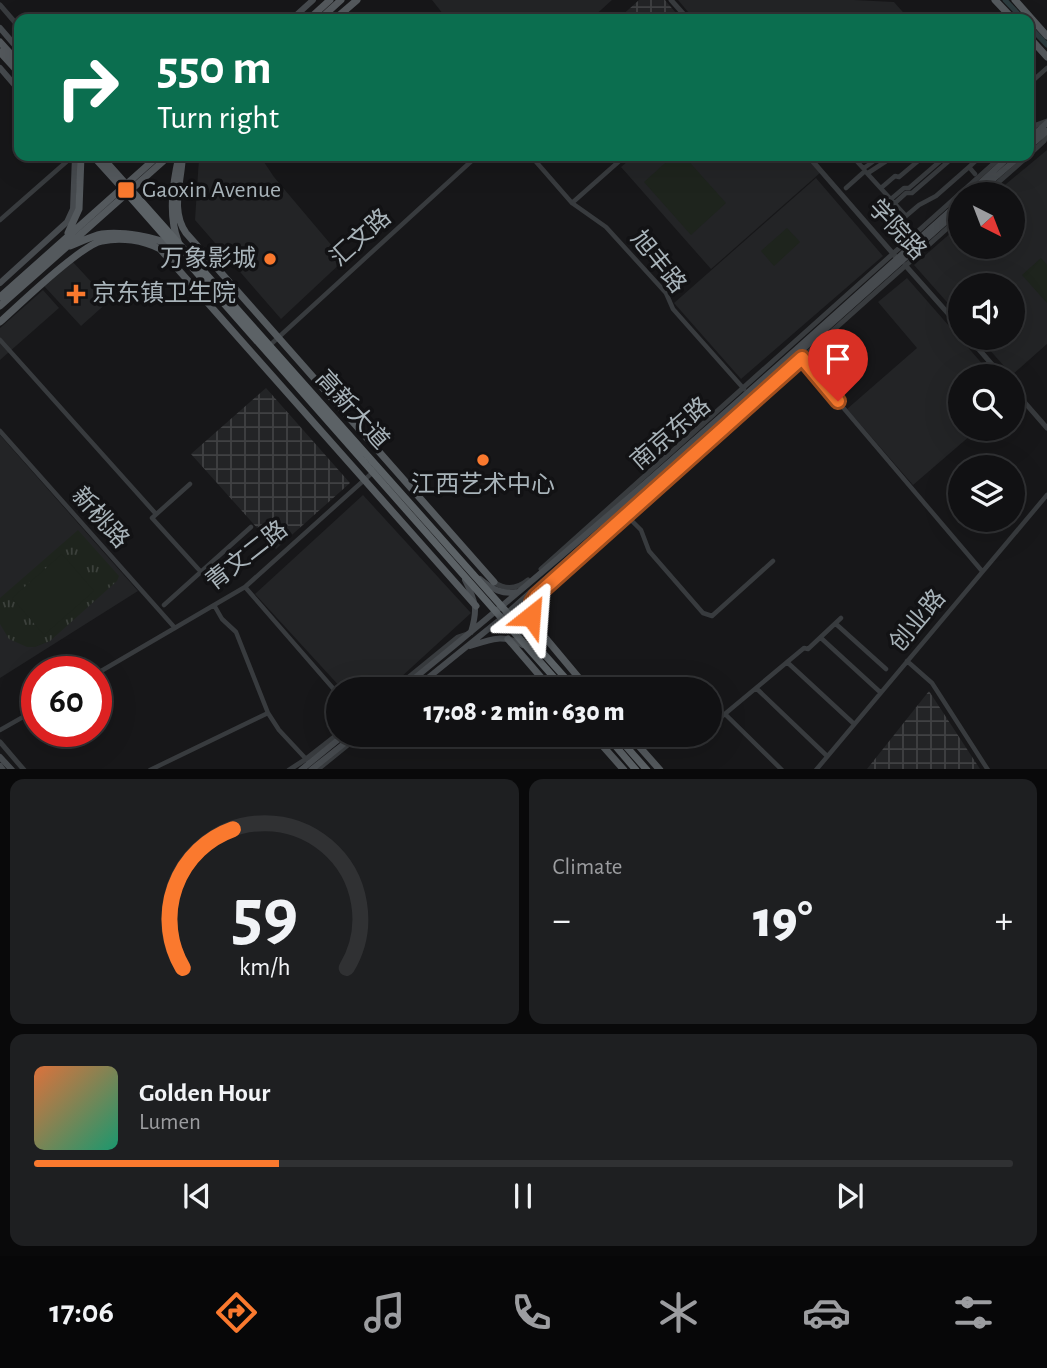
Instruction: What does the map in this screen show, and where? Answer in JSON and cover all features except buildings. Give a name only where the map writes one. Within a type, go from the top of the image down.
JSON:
[{"type":"highway","name":"高新大道","points":[[126,189],[269,346],[466,573],[565,677]]},
{"type":"highway","name":"高新大道","points":[[175,244],[372,473],[466,573]]},
{"type":"highway","name":"高新大道","points":[[502,613],[554,677]]},
{"type":"highway","points":[[617,747],[636,769]]},
{"type":"highway","points":[[627,747],[647,769]]},
{"type":"main road","points":[[298,14],[313,0]]},
{"type":"main road","points":[[315,14],[330,0]]},
{"type":"main road","points":[[326,14],[341,0]]},
{"type":"main road","points":[[341,14],[356,0]]},
{"type":"main road","points":[[996,0],[1009,14]]},
{"type":"main road","points":[[1015,0],[1027,14]]},
{"type":"main road","points":[[1034,21],[1047,36]]},
{"type":"main road","points":[[0,28],[14,44]]},
{"type":"main road","points":[[0,42],[14,57]]},
{"type":"main road","points":[[1034,43],[1047,57]]},
{"type":"main road","points":[[0,52],[14,67]]},
{"type":"main road","points":[[0,68],[14,84]]},
{"type":"main road","points":[[1034,134],[1047,122]]},
{"type":"main road","points":[[0,283],[67,222],[73,209],[74,161]]},
{"type":"main road","points":[[0,306],[62,246],[79,209],[81,161]]},
{"type":"main road","name":"高新大道","points":[[98,161],[126,189]]},
{"type":"main road","name":"高新大道","points":[[106,161],[126,189]]},
{"type":"main road","points":[[126,189],[153,161]]},
{"type":"main road","points":[[0,297],[162,161]]},
{"type":"main road","points":[[62,246],[102,234],[142,237],[175,244],[172,212],[177,161]]},
{"type":"main road","points":[[182,161],[178,222],[494,582]]},
{"type":"main road","points":[[981,182],[1004,161]]},
{"type":"main road","points":[[990,182],[1014,161]]},
{"type":"main road","name":"南京东路","points":[[416,677],[470,633],[540,585],[747,392],[800,356],[948,213]]},
{"type":"main road","name":"南京东路","points":[[429,677],[465,648],[520,592],[948,219]]},
{"type":"main road","points":[[0,322],[44,282],[97,242],[144,241],[160,249],[476,606]]},
{"type":"main road","points":[[466,573],[494,590],[520,592]]},
{"type":"main road","points":[[466,573],[476,606],[470,633]]},
{"type":"main road","points":[[540,585],[528,599],[527,620],[548,658]]},
{"type":"main road","points":[[531,608],[533,624],[578,677]]},
{"type":"main road","points":[[465,648],[493,638],[508,639],[529,648]]},
{"type":"main road","points":[[508,639],[541,677]]},
{"type":"main road","points":[[311,766],[331,747]]},
{"type":"main road","points":[[301,769],[311,766],[340,747]]},
{"type":"main road","points":[[604,747],[624,769]]},
{"type":"main road","points":[[640,747],[660,769]]},
{"type":"main road","points":[[0,757],[12,769]]},
{"type":"street","points":[[671,0],[684,14]]},
{"type":"street","points":[[0,5],[14,21]]},
{"type":"street","points":[[1034,150],[1044,141],[1047,133]]},
{"type":"street","points":[[0,220],[68,161]]},
{"type":"street","name":"汇文路","points":[[269,346],[472,161]]},
{"type":"street","name":"旭丰路","points":[[535,161],[572,203],[606,227],[666,293],[673,309],[747,392]]},
{"type":"street","points":[[572,203],[619,161]]},
{"type":"street","name":"学院路","points":[[812,161],[948,314]]},
{"type":"street","points":[[856,161],[906,216],[936,196],[975,161]]},
{"type":"street","points":[[846,188],[876,161]]},
{"type":"street","points":[[865,171],[884,161]]},
{"type":"street","points":[[881,188],[917,161]]},
{"type":"street","points":[[893,201],[904,188],[909,188],[940,161]]},
{"type":"street","points":[[893,201],[906,193],[912,193],[949,161]]},
{"type":"street","points":[[899,260],[997,161]]},
{"type":"street","points":[[999,182],[1022,161]]},
{"type":"street","points":[[968,167],[975,174]]},
{"type":"street","points":[[899,260],[948,225]]},
{"type":"street","points":[[0,340],[156,514]]},
{"type":"street","points":[[979,350],[992,364]]},
{"type":"street","points":[[531,608],[536,596],[800,356],[982,571]]},
{"type":"street","points":[[494,582],[509,588],[523,584],[747,392]]},
{"type":"street","points":[[1025,403],[1047,428]]},
{"type":"street","name":"新桃路","points":[[0,431],[175,628]]},
{"type":"street","name":"青文二路","points":[[112,665],[245,587],[372,473]]},
{"type":"street","points":[[190,484],[152,518],[201,572]]},
{"type":"street","name":"创业路","points":[[816,769],[1047,495]]},
{"type":"street","points":[[626,515],[640,530],[649,551],[703,613],[712,616],[773,561]]},
{"type":"street","points":[[164,605],[251,527]]},
{"type":"street","points":[[552,574],[574,562]]},
{"type":"street","points":[[245,587],[326,680]]},
{"type":"street","points":[[214,605],[222,619],[236,632],[268,713],[279,730],[311,766]]},
{"type":"street","points":[[722,716],[804,648],[808,649],[841,618]]},
{"type":"street","points":[[836,624],[886,669]]},
{"type":"street","points":[[409,677],[458,637],[470,633]]},
{"type":"street","points":[[821,638],[880,692]]},
{"type":"street","points":[[907,661],[932,683],[988,769]]},
{"type":"street","points":[[788,662],[853,723]]},
{"type":"street","points":[[756,688],[826,755]]},
{"type":"street","points":[[150,769],[268,713]]},
{"type":"street","points":[[725,714],[782,769]]},
{"type":"street","points":[[0,730],[21,718]]},
{"type":"street","points":[[0,742],[24,769]]},
{"type":"street","points":[[289,769],[311,766],[327,747]]},
{"type":"shaded area","points":[[432,0],[612,0],[597,14],[443,14]]},
{"type":"shaded area","points":[[639,0],[665,0],[677,14],[624,14]]},
{"type":"shaded area","points":[[678,0],[894,2],[905,14],[690,14]]},
{"type":"shaded area","points":[[1047,150],[1047,344],[1024,364],[1002,364],[990,350],[1025,350],[1025,273],[948,273],[948,303],[914,265],[948,235],[948,259],[1026,259],[1026,182],[1008,182]]},
{"type":"shaded area","points":[[199,161],[263,161],[344,260],[281,319],[195,220]]},
{"type":"shaded area","points":[[628,161],[809,161],[820,173],[711,269],[621,167]]},
{"type":"shaded area","points":[[816,178],[883,256],[741,379],[674,303]]},
{"type":"shaded area","name":"京东镇卫生院","points":[[72,261],[109,301],[81,326],[44,286]]},
{"type":"shaded area","points":[[907,278],[948,325],[948,350],[970,350],[982,364],[948,364],[948,441],[964,441],[913,485],[847,409],[917,348],[878,302]]},
{"type":"shaded area","points":[[43,290],[59,308],[0,360],[0,328]]},
{"type":"shaded area","points":[[266,388],[350,483],[276,549],[191,454]]},
{"type":"shaded area","points":[[0,435],[138,591],[35,656],[21,656],[21,665],[0,678]]},
{"type":"shaded area","points":[[363,495],[471,613],[401,677],[331,677],[255,594]]},
{"type":"shaded area","points":[[929,691],[980,769],[867,769]]},
{"type":"green space","points":[[667,161],[688,161],[726,203],[691,235],[644,182]]},
{"type":"green space","points":[[787,228],[800,242],[774,266],[761,251]]},
{"type":"green space","points":[[1041,258],[1047,265],[1047,303],[1025,278],[1024,273]]},
{"type":"green space","points":[[78,530],[119,576],[117,581],[50,641],[27,647],[9,639],[0,624],[0,598]]},
{"type":"green space","points":[[62,554],[94,591],[44,635],[12,598]]},
{"type":"waterway","points":[[1005,0],[1018,14]]},
{"type":"waterway","points":[[1034,31],[1047,45]]},
{"type":"place","name":"Gaoxin Avenue","points":[[126,190]]},
{"type":"place","name":"万象影城","points":[[270,259]]},
{"type":"place","name":"京东镇卫生院","points":[[76,294]]},
{"type":"place","name":"江西艺术中心","points":[[483,460]]},
{"type":"route","points":[[531,616],[532,602],[536,596],[802,358],[838,401]]}]
